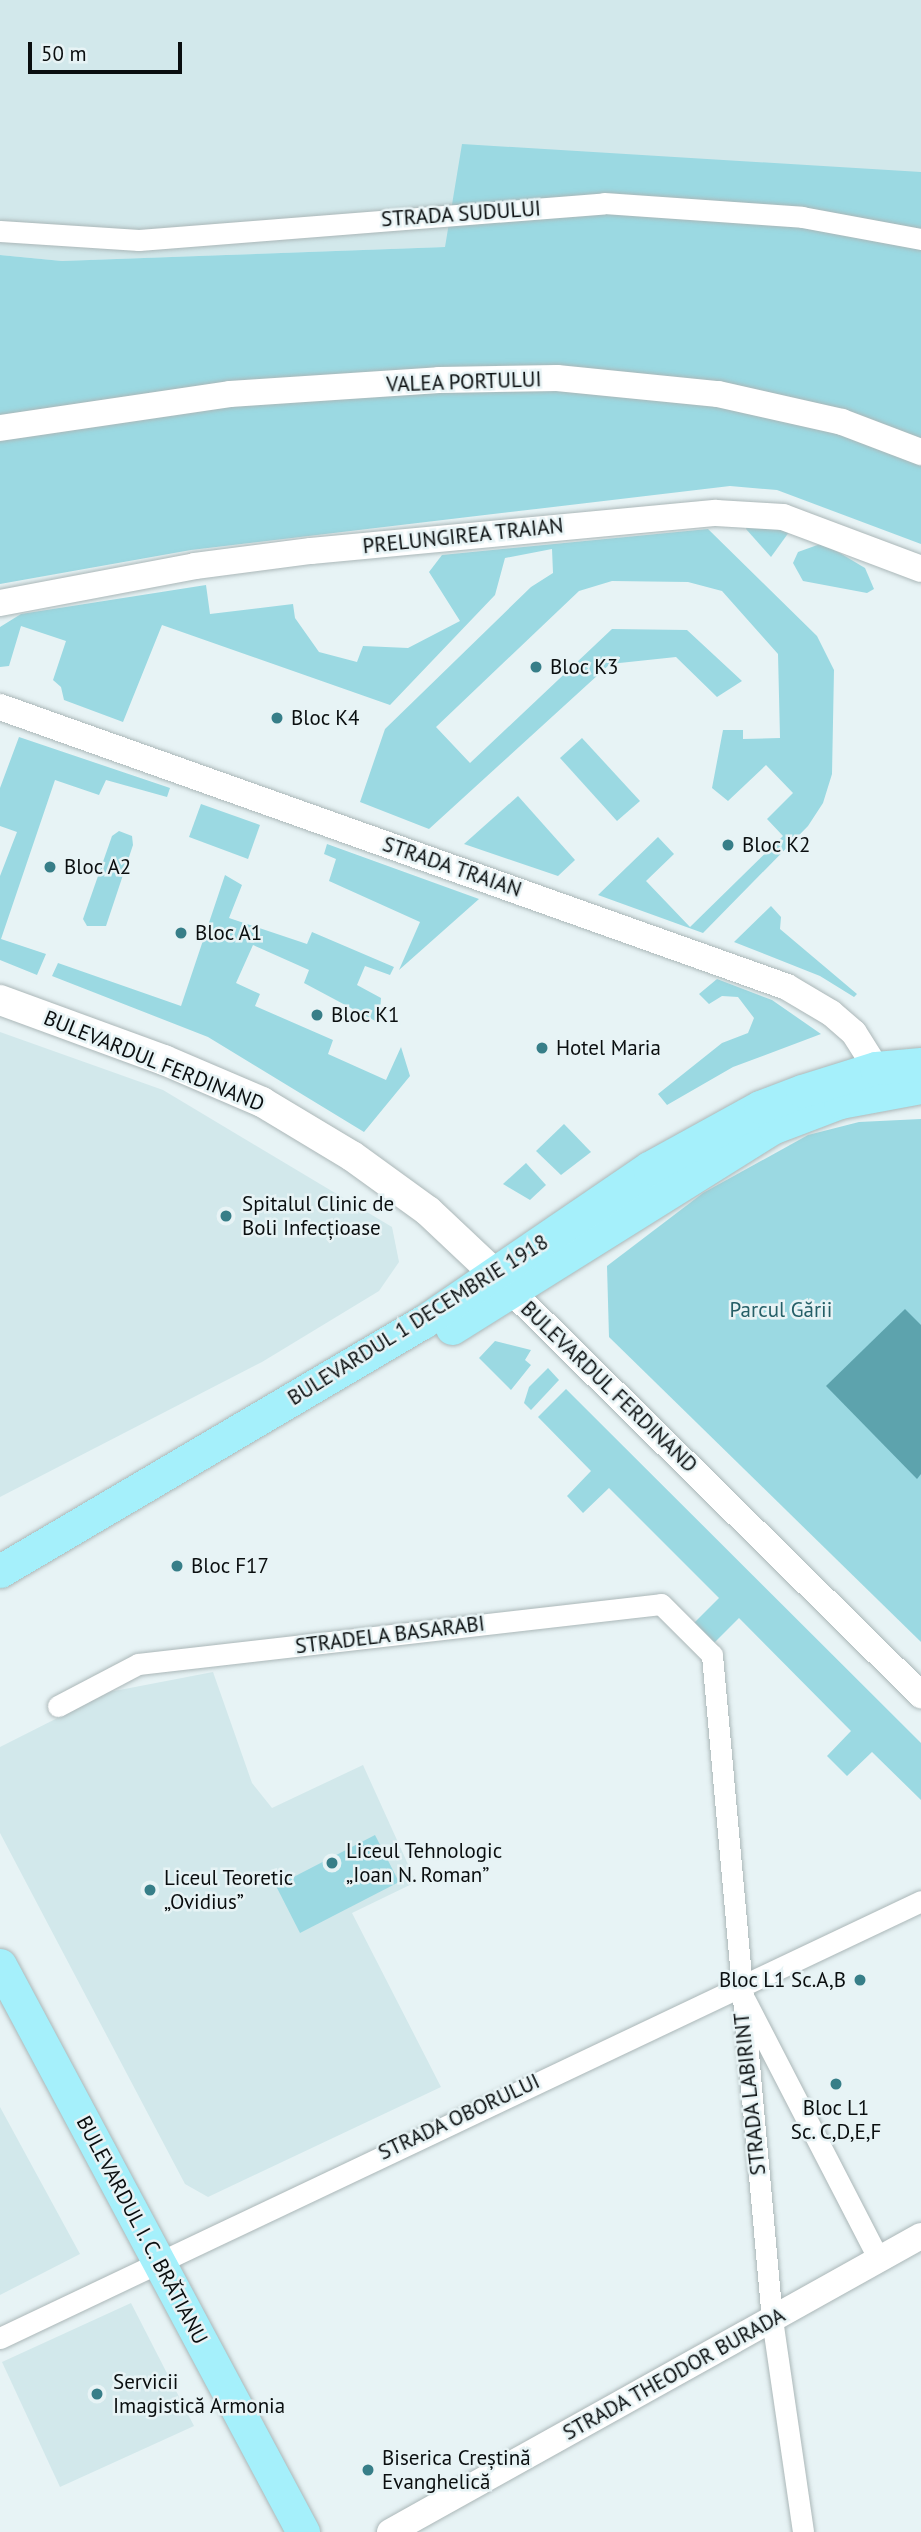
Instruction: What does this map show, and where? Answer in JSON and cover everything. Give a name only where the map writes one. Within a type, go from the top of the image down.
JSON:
[{"type":"main road","name":"BULEVARDUL FERDINAND","points":[[0,1000],[164,1060],[274,1109],[352,1156],[423,1207],[505,1284]]},
{"type":"main road","name":"BULEVARDUL 1 DECEMBRIE 1918","points":[[0,1571],[505,1284],[649,1168],[738,1119],[802,1091],[876,1068],[921,1064]]},
{"type":"main road","name":"BULEVARDUL 1 DECEMBRIE 1918","points":[[0,1592],[505,1284],[774,1127],[840,1102],[921,1087]]},
{"type":"main road","name":"BULEVARDUL I. C. BRĂTIANU","points":[[0,1965],[303,2532]]},
{"type":"street","name":"STRADA SUDULUI","points":[[0,231],[139,240],[604,203],[802,217],[921,239]]},
{"type":"street","name":"VALEA PORTULUI","points":[[0,428],[230,394],[439,380],[557,378],[718,394],[842,422],[921,452]]},
{"type":"street","name":"PRELUNGIREA TRAIAN","points":[[0,603],[208,564],[680,514],[783,517],[921,569]]},
{"type":"street","name":"STRADA TRAIAN","points":[[0,706],[787,987],[854,1033],[876,1068]]},
{"type":"street","name":"BULEVARDUL FERDINAND","points":[[505,1284],[921,1695]]},
{"type":"street","name":"STRADELA BASARABI","points":[[58,1706],[138,1664],[661,1604],[712,1655]]},
{"type":"street","name":"STRADA LABIRINT","points":[[712,1655],[739,1988],[772,2319],[803,2532]]},
{"type":"street","name":"STRADA OBORULUI","points":[[0,2338],[158,2260],[921,1901]]},
{"type":"street","points":[[739,1988],[879,2260]]},
{"type":"street","name":"STRADA THEODOR BURADA","points":[[390,2532],[921,2236]]},
{"type":"shaded area","points":[[0,0],[921,0],[921,297],[445,247],[62,261],[0,255]]},
{"type":"shaded area","name":"Spitalul Clinic de Boli Infecțioase","points":[[0,1032],[163,1090],[392,1227],[399,1262],[379,1291],[262,1362],[0,1497]]},
{"type":"shaded area","points":[[905,1309],[921,1325],[921,1474],[917,1479],[826,1386]]},
{"type":"shaded area","points":[[213,1672],[252,1783],[272,1808],[363,1765],[416,1882],[352,1913],[441,2087],[208,2197],[185,2184],[0,1833],[0,1747],[109,1692]]},
{"type":"shaded area","points":[[0,2107],[80,2254],[0,2295]]},
{"type":"shaded area","name":"Servicii Imagistică Armonia","points":[[131,2303],[194,2426],[60,2487],[2,2362]]},
{"type":"green space","points":[[462,144],[921,172],[921,544],[777,490],[730,486],[191,550],[0,584],[0,255],[62,261],[445,247]]},
{"type":"green space","points":[[749,520],[792,528],[771,557],[746,529]]},
{"type":"green space","points":[[708,529],[817,636],[834,670],[832,774],[823,803],[808,826],[703,933],[598,895],[658,837],[674,854],[646,881],[690,927],[783,836],[767,819],[793,793],[766,765],[728,801],[712,788],[723,730],[743,730],[743,739],[780,738],[778,654],[722,591],[688,582],[612,581],[579,591],[436,727],[470,763],[612,629],[687,630],[742,681],[717,697],[676,657],[610,664],[429,829],[360,802],[385,729],[531,587],[553,573],[552,549],[505,558],[495,595],[390,705],[162,625],[123,722],[64,700],[61,687],[53,680],[66,641],[21,626],[9,666],[0,667],[0,627],[21,614],[206,585],[210,614],[293,604],[295,618],[319,652],[357,662],[363,646],[408,648],[460,621],[429,572],[442,555]]},
{"type":"green space","points":[[823,543],[865,568],[874,589],[867,593],[803,581],[793,563],[798,552]]},
{"type":"green space","points":[[19,737],[170,788],[167,797],[106,780],[99,795],[55,780],[1,939],[46,954],[37,975],[0,960],[0,876],[17,832],[0,826],[0,788]]},
{"type":"green space","points":[[582,738],[640,801],[617,821],[560,758]]},
{"type":"green space","points":[[518,796],[575,860],[558,876],[464,844]]},
{"type":"green space","points":[[201,804],[260,825],[248,859],[189,837]]},
{"type":"green space","points":[[119,831],[132,836],[133,845],[106,926],[87,926],[83,919],[112,836]]},
{"type":"green space","points":[[327,844],[479,899],[399,970],[420,922],[329,881],[336,859],[324,854]]},
{"type":"green space","points":[[225,875],[242,885],[229,918],[307,944],[312,932],[394,967],[390,975],[365,966],[357,985],[381,998],[379,1023],[304,983],[309,970],[253,945],[236,983],[260,994],[255,1006],[333,1040],[328,1054],[386,1080],[401,1047],[410,1076],[364,1132],[208,1037],[52,976],[58,963],[181,1006]]},
{"type":"green space","points":[[771,906],[781,917],[780,929],[857,994],[854,997],[820,976],[734,942]]},
{"type":"green space","points":[[717,979],[772,1000],[821,1034],[733,1067],[667,1105],[658,1094],[722,1043],[748,1033],[754,1018],[738,997],[722,996],[709,1004],[699,994]]},
{"type":"green space","name":"Parcul Gării","points":[[921,1119],[921,1642],[609,1337],[607,1266],[703,1193],[808,1135],[859,1122]]},
{"type":"green space","points":[[564,1124],[591,1152],[561,1175],[536,1151]]},
{"type":"green space","points":[[526,1163],[546,1185],[530,1200],[503,1184]]},
{"type":"green space","points":[[495,1341],[531,1350],[525,1360],[531,1365],[511,1390],[479,1358]]},
{"type":"green space","points":[[548,1368],[559,1380],[531,1410],[524,1403],[529,1387]]},
{"type":"green space","points":[[566,1389],[921,1743],[921,1800],[872,1752],[847,1776],[827,1756],[851,1731],[739,1618],[714,1643],[694,1623],[719,1598],[609,1488],[583,1513],[567,1496],[591,1471],[538,1417]]},
{"type":"green space","points":[[375,1835],[399,1882],[300,1933],[276,1886]]},
{"type":"place","name":"Bloc K3","points":[[536,667]]},
{"type":"place","name":"Bloc K4","points":[[277,718]]},
{"type":"place","name":"Bloc K2","points":[[728,845]]},
{"type":"place","name":"Bloc A2","points":[[50,867]]},
{"type":"place","name":"Bloc A1","points":[[181,933]]},
{"type":"place","name":"Bloc K1","points":[[317,1015]]},
{"type":"place","name":"Hotel Maria","points":[[542,1048]]},
{"type":"place","name":"Spitalul Clinic de Boli Infecțioase","points":[[226,1216]]},
{"type":"place","name":"Bloc F17","points":[[177,1566]]},
{"type":"place","name":"Liceul Tehnologic „Ioan N. Roman”","points":[[332,1863]]},
{"type":"place","name":"Liceul Teoretic „Ovidius”","points":[[150,1890]]},
{"type":"place","name":"Bloc L1 Sc.A,B","points":[[860,1980]]},
{"type":"place","name":"Bloc L1 Sc. C,D,E,F","points":[[836,2084]]},
{"type":"place","name":"Servicii Imagistică Armonia","points":[[97,2394]]},
{"type":"place","name":"Biserica Creștină Evanghelică","points":[[368,2470]]}]
